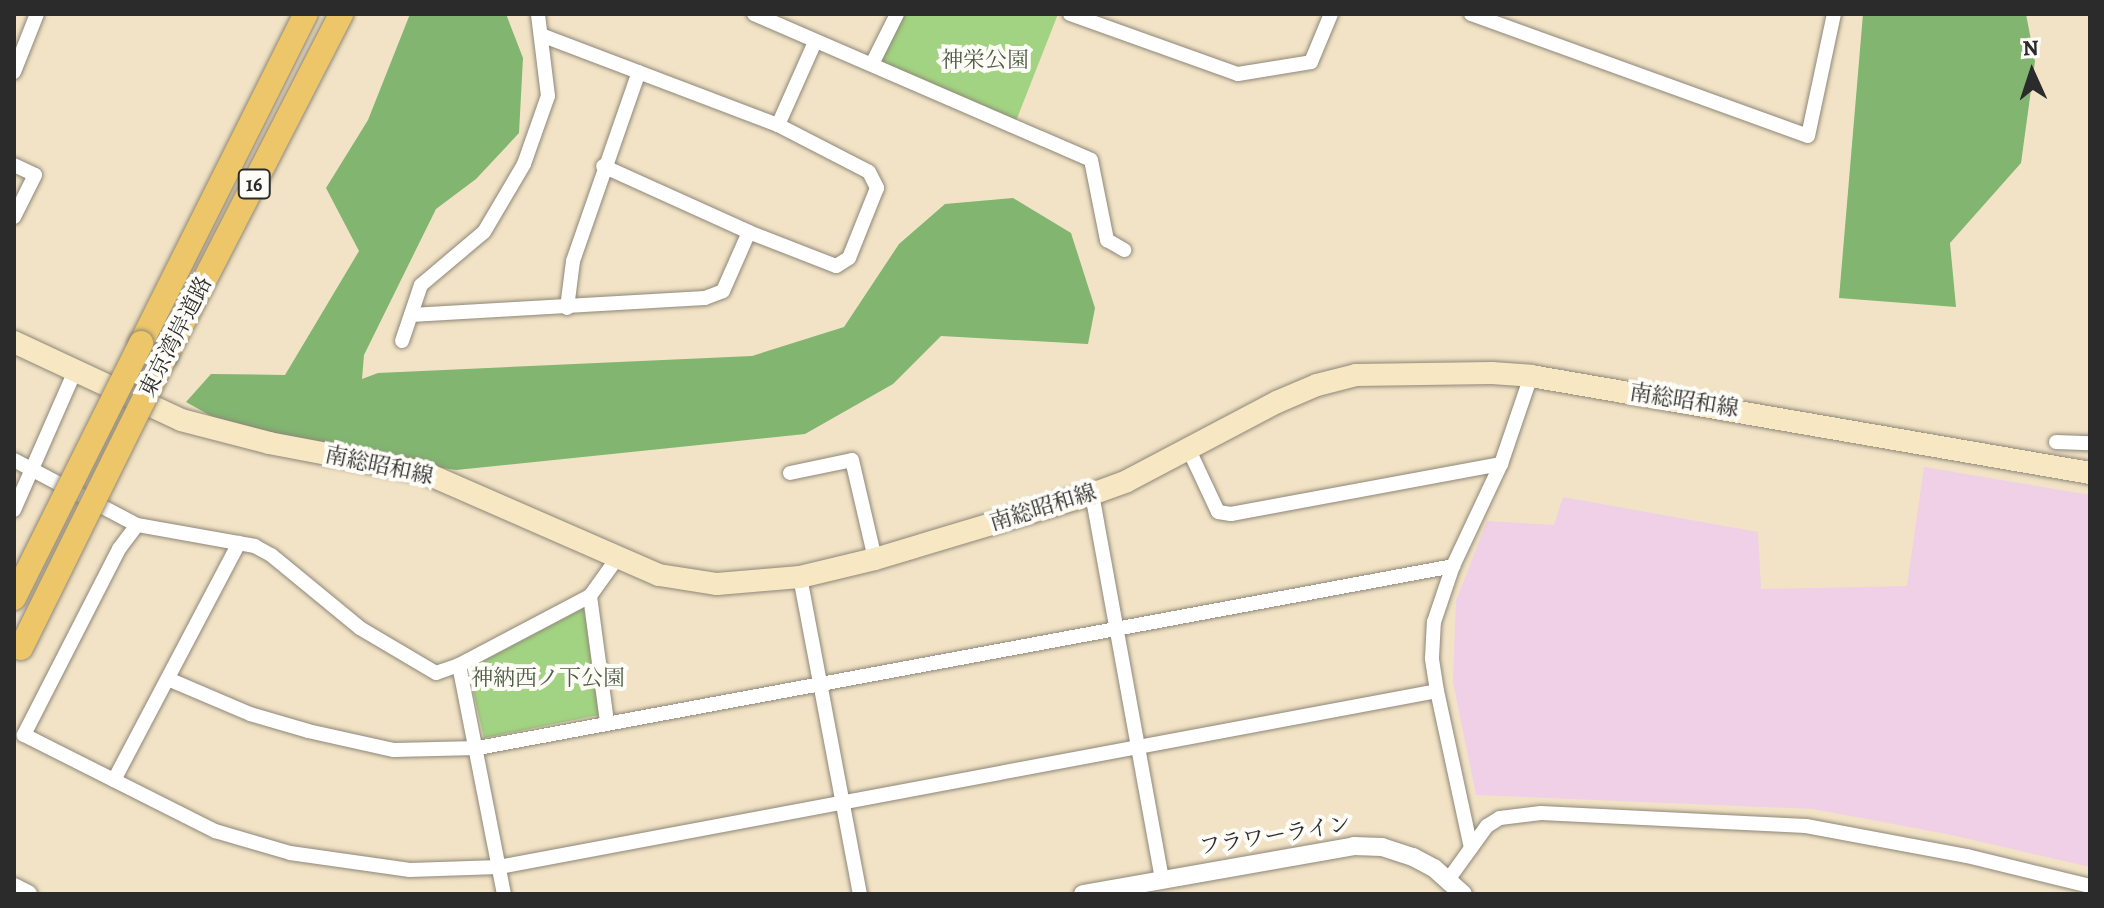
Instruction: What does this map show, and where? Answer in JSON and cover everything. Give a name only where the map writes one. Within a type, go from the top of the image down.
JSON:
[{"type":"highway","name":"東京湾岸道路","points":[[14,598],[306,14]]},
{"type":"highway","name":"東京湾岸道路","points":[[14,661],[341,14]]},
{"type":"main road","name":"南総昭和線","points":[[14,342],[74,373],[181,420],[220,432],[423,472],[659,575],[717,584],[800,577],[875,559],[1092,494],[1127,481],[1277,402],[1317,385],[1356,375],[1492,373],[1531,376],[2090,473]]},
{"type":"street","points":[[14,72],[37,14]]},
{"type":"street","points":[[402,341],[421,285],[484,232],[524,164],[548,96],[538,14]]},
{"type":"street","points":[[754,14],[1091,160],[1107,240],[1124,250]]},
{"type":"street","points":[[872,64],[897,14]]},
{"type":"street","points":[[1070,14],[1238,74],[1311,62],[1331,14]]},
{"type":"street","points":[[1471,14],[1808,136],[1834,14]]},
{"type":"street","points":[[541,35],[778,125],[869,172],[877,188],[849,258],[836,266],[749,232],[603,166]]},
{"type":"street","points":[[778,125],[815,42]]},
{"type":"street","points":[[567,308],[573,261],[603,166],[639,72]]},
{"type":"street","points":[[14,165],[35,175],[14,217]]},
{"type":"street","points":[[411,315],[705,298],[723,291],[749,232]]},
{"type":"street","points":[[14,510],[74,373]]},
{"type":"street","points":[[1471,848],[1437,691],[1432,658],[1434,622],[1453,566],[1501,464],[1531,376]]},
{"type":"street","points":[[2056,442],[2090,443]]},
{"type":"street","points":[[1189,450],[1218,512],[1231,514],[1501,464]]},
{"type":"street","points":[[14,460],[137,525],[239,543],[271,555],[360,628],[436,673],[459,665],[590,596],[618,557]]},
{"type":"street","points":[[790,473],[852,460],[875,559]]},
{"type":"street","points":[[1092,494],[1162,879]]},
{"type":"street","points":[[137,525],[119,549],[24,735],[215,831],[290,853],[410,870],[499,867],[1437,691]]},
{"type":"street","points":[[114,780],[239,543]]},
{"type":"street","points":[[168,679],[250,714],[351,741],[394,750],[478,748],[607,721],[1453,566]]},
{"type":"street","points":[[800,577],[860,894]]},
{"type":"street","points":[[590,596],[607,721]]},
{"type":"street","points":[[459,665],[478,748],[504,894]]},
{"type":"street","points":[[1448,880],[1487,826],[1500,818],[1541,813],[1806,826],[1967,856],[2090,886]]},
{"type":"street","name":"フラワーライン","points":[[1083,894],[1354,846],[1382,847],[1413,857],[1463,894]]},
{"type":"street","points":[[14,887],[28,894]]},
{"type":"shaded area","points":[[1924,467],[2090,495],[2090,867],[1947,834],[1813,809],[1476,795],[1453,682],[1456,601],[1487,521],[1554,525],[1563,497],[1758,532],[1761,589],[1907,586]]},
{"type":"green space","points":[[410,14],[506,14],[523,58],[519,133],[476,179],[436,209],[364,355],[362,379],[378,373],[752,356],[844,327],[899,244],[945,204],[1013,198],[1071,233],[1095,308],[1088,344],[941,336],[893,384],[805,434],[456,470],[254,440],[186,402],[211,374],[285,375],[359,251],[326,188],[368,120]]},
{"type":"green space","name":"神栄公園","points":[[897,14],[1058,14],[1014,126],[872,64]]},
{"type":"green space","points":[[1863,14],[2026,14],[2035,61],[2021,163],[1950,243],[1956,307],[1839,298]]},
{"type":"green space","name":"神納西ノ下公園","points":[[584,608],[599,715],[484,738],[468,669]]}]
